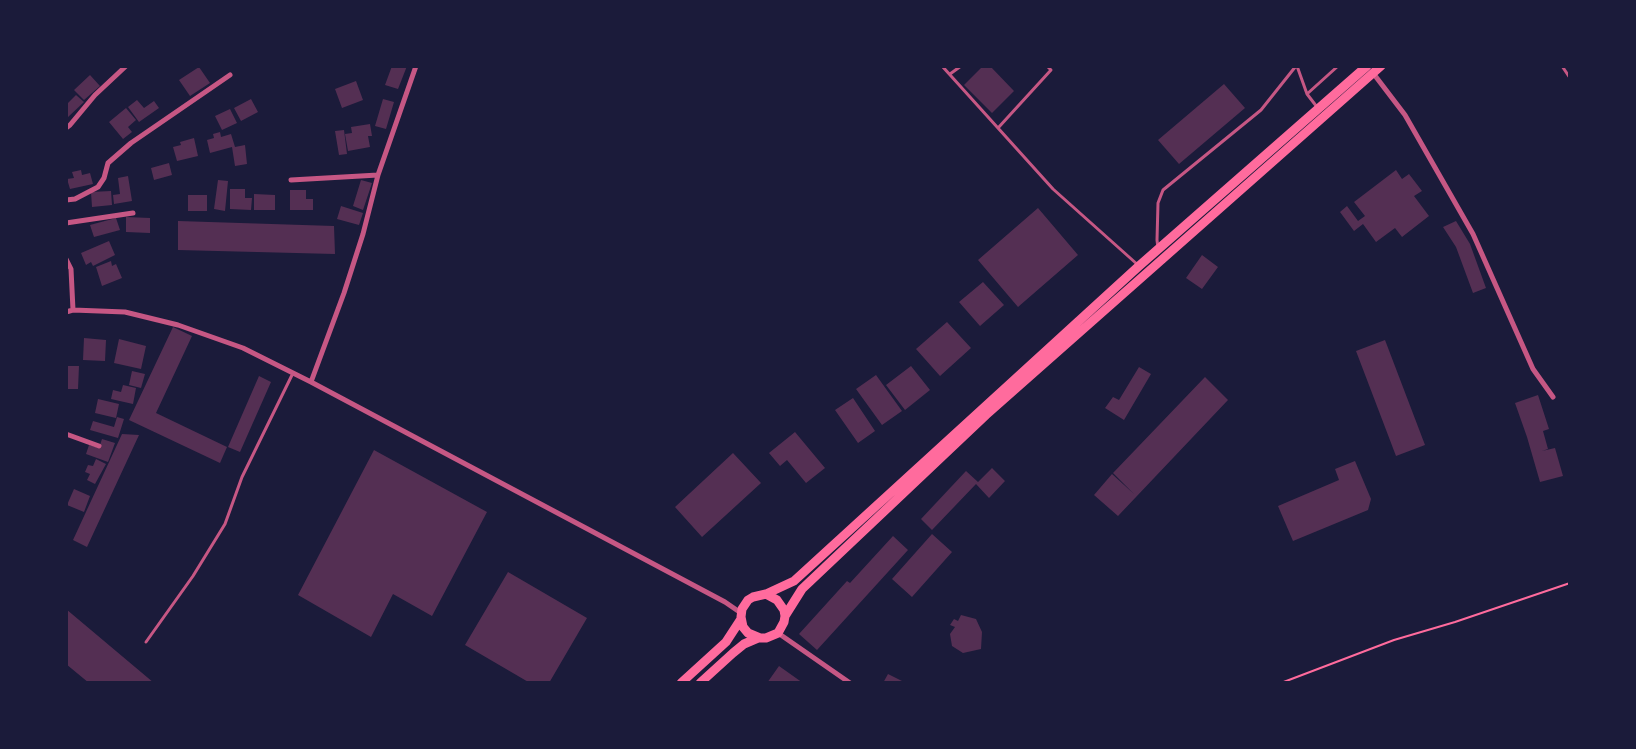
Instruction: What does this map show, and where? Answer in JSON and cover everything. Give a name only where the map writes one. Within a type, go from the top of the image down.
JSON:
[{"type":"main road","points":[[681,683],[726,642],[753,597],[794,581],[1140,266],[1318,109],[1370,70],[1381,66]]},
{"type":"main road","points":[[785,616],[802,589],[986,415],[1370,70]]},
{"type":"main road","points":[[700,683],[744,644],[778,633],[784,622],[784,610],[777,600],[765,594]]},
{"type":"main road","points":[[742,612],[743,627],[748,633],[758,638]]},
{"type":"street","points":[[66,128],[95,95],[126,66]]},
{"type":"street","points":[[311,382],[354,264],[378,175],[416,66]]},
{"type":"street","points":[[1370,70],[1406,115],[1468,224],[1533,369],[1553,397]]},
{"type":"street","points":[[66,200],[75,199],[98,187],[104,178],[108,163],[131,143],[230,75]]},
{"type":"street","points":[[291,180],[378,175]]},
{"type":"street","points":[[66,223],[133,213]]},
{"type":"street","points":[[66,259],[71,268],[73,310]]},
{"type":"street","points":[[66,312],[73,310],[124,312],[178,325],[243,348],[742,612]]},
{"type":"street","points":[[66,434],[99,446]]},
{"type":"street","points":[[778,633],[850,683]]},
{"type":"lane","points":[[942,66],[1053,189],[1140,266]]},
{"type":"lane","points":[[950,75],[961,66]]},
{"type":"lane","points":[[998,128],[1051,70],[1047,66]]},
{"type":"lane","points":[[1296,66],[1307,94],[1318,109]]},
{"type":"lane","points":[[1158,250],[1158,203],[1163,190],[1261,110],[1296,66]]},
{"type":"lane","points":[[1307,94],[1338,66]]},
{"type":"lane","points":[[1562,66],[1570,78]]},
{"type":"lane","points":[[146,642],[193,576],[225,524],[242,477],[292,373]]},
{"type":"path","points":[[1281,683],[1394,640],[1570,583]]},
{"type":"building","points":[[392,66],[407,66],[398,89],[385,85]]},
{"type":"building","points":[[983,66],[990,66],[1014,91],[992,113],[964,85]]},
{"type":"building","points":[[199,67],[210,83],[190,96],[179,80]]},
{"type":"building","points":[[90,75],[100,86],[84,100],[74,90]]},
{"type":"building","points":[[356,81],[363,100],[342,108],[335,89]]},
{"type":"building","points":[[1224,84],[1245,108],[1179,164],[1158,140]]},
{"type":"building","points":[[76,95],[84,102],[67,118],[66,101],[68,103]]},
{"type":"building","points":[[251,99],[258,112],[241,121],[234,108]]},
{"type":"building","points":[[383,99],[394,102],[386,129],[375,126]]},
{"type":"building","points":[[137,100],[144,108],[154,101],[159,108],[139,122],[128,107]]},
{"type":"building","points":[[126,108],[136,120],[128,127],[132,132],[123,139],[109,122]]},
{"type":"building","points":[[230,109],[237,123],[222,130],[215,116]]},
{"type":"building","points":[[370,124],[372,136],[368,136],[370,147],[348,151],[345,134],[352,133],[351,127]]},
{"type":"building","points":[[344,130],[347,154],[339,155],[335,131]]},
{"type":"building","points":[[220,132],[221,137],[231,134],[235,147],[245,145],[247,164],[235,166],[232,147],[210,153],[207,140],[214,138],[213,134]]},
{"type":"building","points":[[194,138],[198,156],[177,161],[173,147],[181,145],[180,142]]},
{"type":"building","points":[[169,163],[172,175],[154,180],[151,168]]},
{"type":"building","points":[[81,170],[82,175],[90,173],[93,184],[70,189],[67,179],[74,178],[72,172]]},
{"type":"building","points":[[1396,170],[1402,179],[1409,174],[1422,191],[1414,196],[1429,216],[1402,237],[1395,228],[1376,242],[1363,224],[1354,231],[1340,212],[1347,206],[1358,221],[1365,216],[1354,202]]},
{"type":"building","points":[[128,176],[132,201],[114,204],[113,195],[120,194],[118,178]]},
{"type":"building","points":[[218,180],[228,181],[225,211],[214,209]]},
{"type":"building","points":[[361,180],[372,183],[363,210],[353,206]]},
{"type":"building","points":[[230,189],[245,189],[245,198],[252,198],[251,210],[230,209]]},
{"type":"building","points":[[290,190],[306,190],[306,199],[313,199],[313,210],[290,210]]},
{"type":"building","points":[[111,191],[112,205],[92,207],[91,192]]},
{"type":"building","points":[[254,194],[275,195],[275,210],[254,210]]},
{"type":"building","points":[[188,195],[207,195],[207,211],[188,211]]},
{"type":"building","points":[[341,206],[363,213],[359,225],[337,219]]},
{"type":"building","points":[[1038,208],[1078,255],[1018,307],[978,260]]},
{"type":"building","points":[[126,217],[150,218],[150,233],[126,232]]},
{"type":"building","points":[[116,218],[120,230],[94,237],[90,225]]},
{"type":"building","points":[[178,221],[334,226],[335,254],[178,250]]},
{"type":"building","points":[[1456,221],[1470,244],[1486,288],[1473,293],[1456,247],[1443,227]]},
{"type":"building","points":[[109,241],[115,255],[93,266],[91,262],[86,265],[81,253]]},
{"type":"building","points":[[1202,255],[1218,267],[1202,289],[1186,278]]},
{"type":"building","points":[[111,261],[112,266],[116,264],[122,278],[102,286],[96,267]]},
{"type":"building","points":[[983,282],[1004,305],[980,326],[959,302]]},
{"type":"building","points":[[947,322],[971,348],[940,376],[916,349]]},
{"type":"building","points":[[173,327],[192,336],[156,413],[227,447],[220,463],[129,420]]},
{"type":"building","points":[[84,338],[106,340],[105,361],[83,360]]},
{"type":"building","points":[[119,339],[146,346],[141,369],[114,363]]},
{"type":"building","points":[[1385,340],[1425,445],[1396,456],[1356,351]]},
{"type":"building","points":[[68,366],[79,366],[78,389],[66,389]]},
{"type":"building","points":[[911,366],[930,390],[905,410],[886,385]]},
{"type":"building","points":[[1139,367],[1151,374],[1124,420],[1105,408],[1113,397],[1119,400]]},
{"type":"building","points":[[132,371],[145,374],[141,388],[129,385]]},
{"type":"building","points":[[876,375],[902,411],[882,425],[856,389]]},
{"type":"building","points":[[259,376],[271,382],[240,452],[228,447]]},
{"type":"building","points":[[1205,377],[1228,400],[1118,516],[1094,495],[1112,474],[1134,494],[1113,473]]},
{"type":"building","points":[[123,385],[136,388],[133,404],[111,399],[113,390],[121,392]]},
{"type":"building","points":[[1538,395],[1549,429],[1543,431],[1548,449],[1542,451],[1555,448],[1563,476],[1540,482],[1515,403]]},
{"type":"building","points":[[853,398],[875,431],[858,443],[835,410]]},
{"type":"building","points":[[98,399],[119,404],[116,418],[95,413]]},
{"type":"building","points":[[117,417],[124,419],[118,438],[90,430],[93,421],[114,427]]},
{"type":"building","points":[[795,432],[825,468],[806,483],[787,460],[780,466],[769,453]]},
{"type":"building","points":[[122,434],[139,435],[87,547],[73,540]]},
{"type":"building","points":[[102,439],[115,443],[108,462],[86,454],[89,445],[99,448]]},
{"type":"building","points":[[374,450],[487,512],[432,616],[393,594],[371,637],[298,595]]},
{"type":"building","points":[[733,453],[761,483],[702,537],[675,507]]},
{"type":"building","points":[[96,459],[106,464],[95,484],[87,480],[90,474],[85,472],[88,465],[93,466]]},
{"type":"building","points":[[1355,461],[1371,499],[1368,510],[1293,541],[1278,506],[1339,480],[1335,469]]},
{"type":"building","points":[[992,468],[1005,481],[989,498],[976,484],[932,530],[921,519],[966,471],[978,482]]},
{"type":"building","points":[[74,489],[90,496],[84,512],[67,505]]},
{"type":"building","points":[[932,534],[952,552],[912,597],[892,579]]},
{"type":"building","points":[[893,536],[908,550],[817,650],[799,634],[847,581],[850,583]]},
{"type":"building","points":[[508,572],[587,618],[549,683],[530,683],[465,645]]},
{"type":"building","points":[[66,609],[154,683],[89,683],[66,664]]},
{"type":"building","points":[[961,615],[976,619],[982,632],[981,649],[963,653],[952,646],[950,634],[955,627],[950,625],[954,619],[958,621]]},
{"type":"building","points":[[779,666],[803,683],[767,683]]},
{"type":"building","points":[[888,674],[906,683],[883,683]]}]
